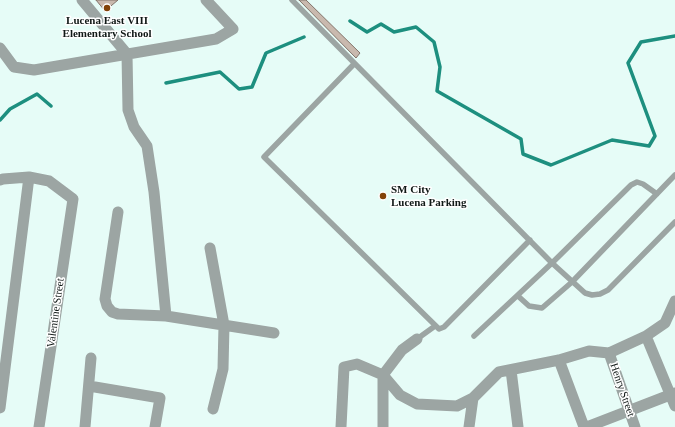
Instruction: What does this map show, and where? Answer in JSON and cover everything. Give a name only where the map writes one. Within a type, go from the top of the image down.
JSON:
[{"type":"street","points":[[82,0],[127,54],[128,110],[134,127],[147,146],[154,192],[166,316]]},
{"type":"street","points":[[0,48],[14,67],[34,70],[216,39],[232,29],[206,0]]},
{"type":"street","points":[[0,180],[29,177],[0,408]]},
{"type":"street","name":"Valentine Street","points":[[29,177],[49,181],[73,199],[39,427]]},
{"type":"street","points":[[118,212],[105,299],[107,306],[112,312],[118,314],[166,316],[274,333]]},
{"type":"street","points":[[210,248],[224,325],[223,369],[212,409]]},
{"type":"street","points":[[341,427],[344,367],[357,364],[383,375],[400,395],[417,404],[457,406],[473,398],[499,372],[559,360],[589,351],[609,353],[646,336],[665,323],[675,301]]},
{"type":"street","points":[[646,336],[673,394],[675,406]]},
{"type":"street","points":[[383,427],[383,375],[402,350],[417,339]]},
{"type":"street","name":"Henry Street","points":[[609,353],[635,427]]},
{"type":"street","points":[[85,427],[91,358]]},
{"type":"street","points":[[559,360],[584,427]]},
{"type":"street","points":[[510,370],[518,427]]},
{"type":"street","points":[[89,386],[160,398],[156,427]]},
{"type":"street","points":[[587,427],[673,394]]},
{"type":"street","points":[[469,427],[473,398]]},
{"type":"lane","points":[[292,0],[552,263],[585,293],[592,295],[600,294],[608,290],[675,222]]},
{"type":"lane","points":[[354,64],[264,157],[439,329],[444,327],[530,240]]},
{"type":"lane","points":[[518,296],[529,306],[542,308],[572,282],[675,175]]},
{"type":"lane","points":[[474,336],[518,296],[631,185],[637,182],[643,184],[657,194]]},
{"type":"lane","points":[[417,339],[435,326]]},
{"type":"building","points":[[96,0],[118,0],[105,11]]},
{"type":"building","points":[[299,0],[306,0],[360,53],[356,58]]},
{"type":"waterway","points":[[350,21],[367,32],[381,24],[394,32],[416,27],[434,42],[440,67],[437,91],[521,139],[523,154],[551,165],[612,140],[649,146],[655,136],[628,63],[641,42],[675,36]]},
{"type":"waterway","points":[[166,83],[220,72],[239,89],[252,87],[266,53],[304,37]]},
{"type":"waterway","points":[[0,120],[10,109],[37,94],[51,106]]},
{"type":"place","name":"Lucena East VIII Elementary School","points":[[107,8]]},
{"type":"place","name":"SM City Lucena Parking","points":[[383,196]]}]
